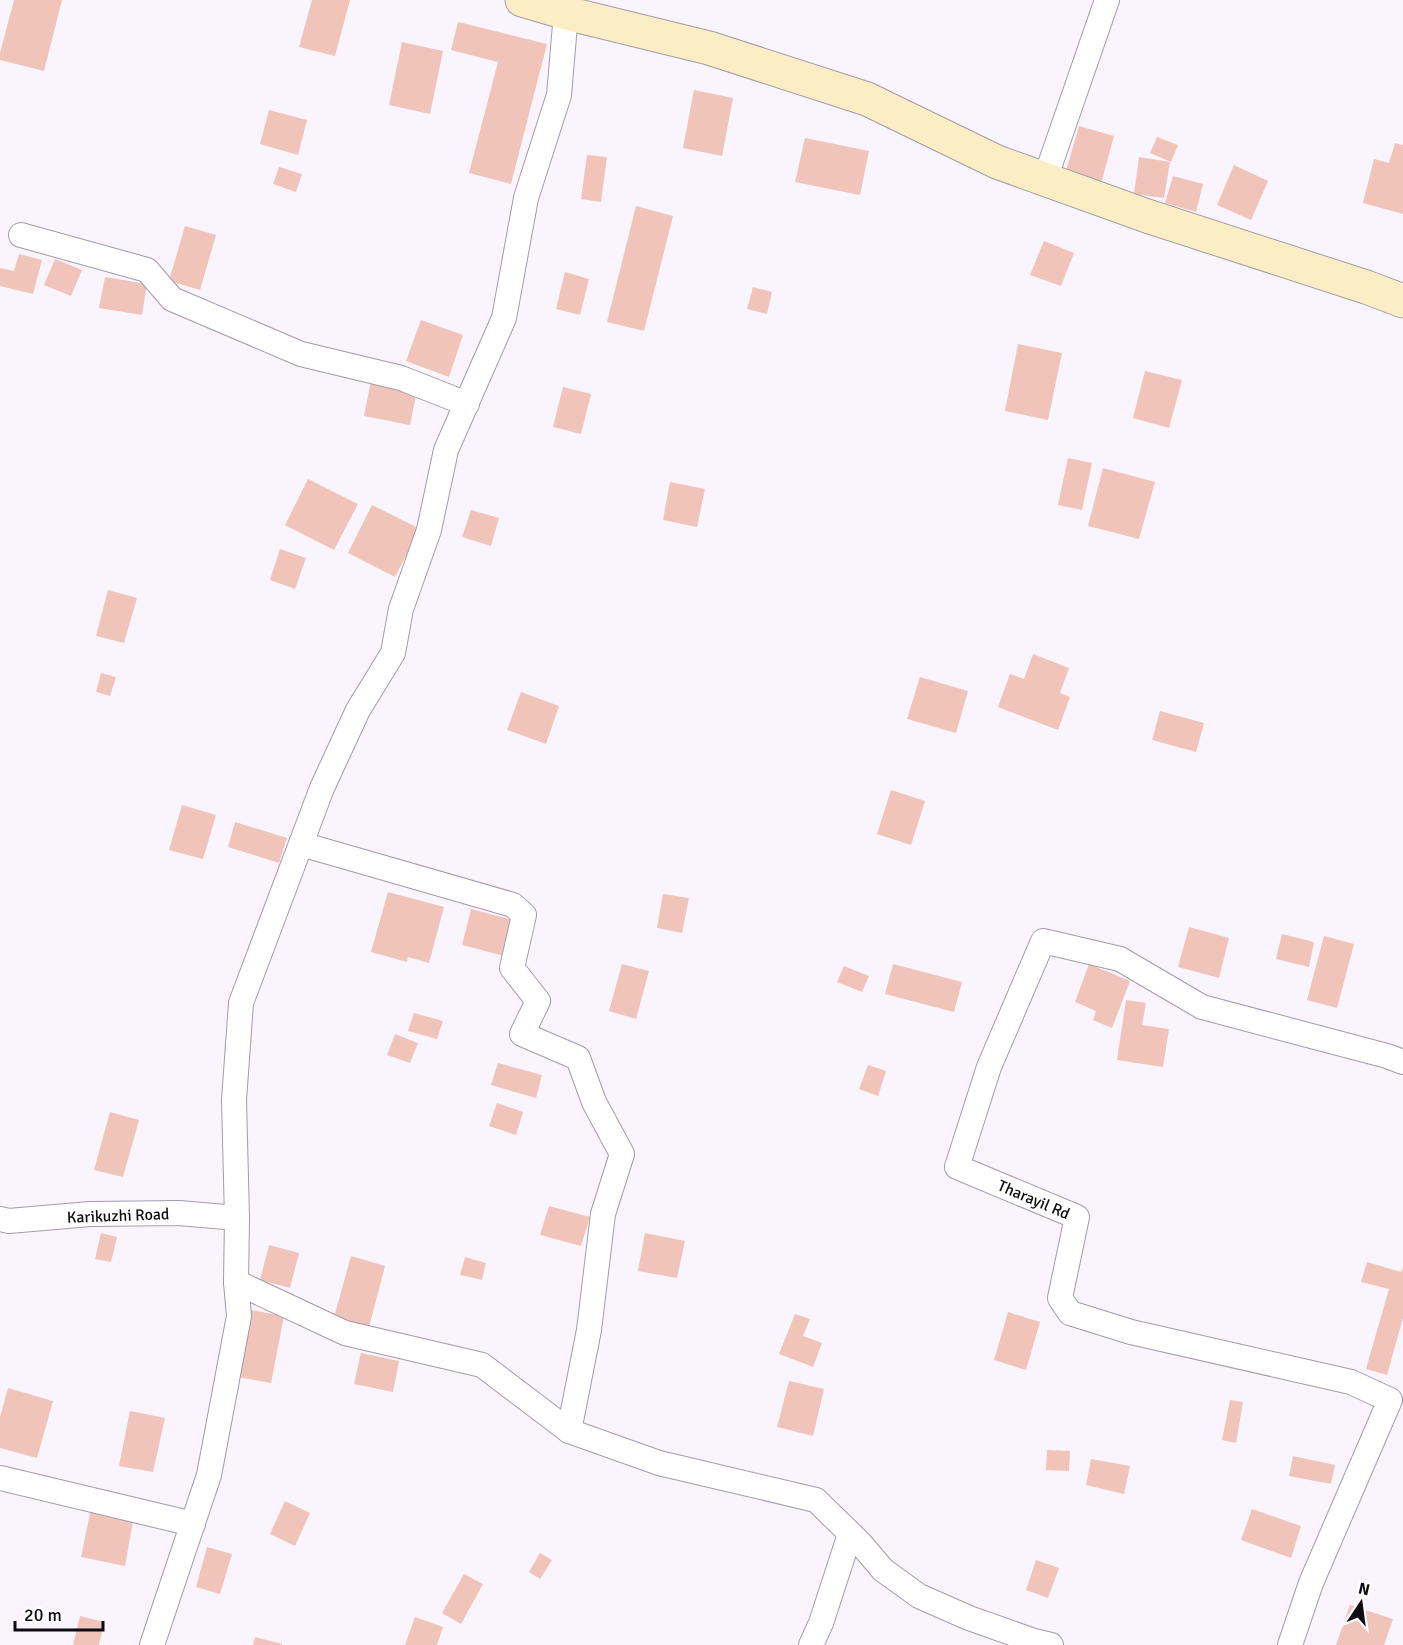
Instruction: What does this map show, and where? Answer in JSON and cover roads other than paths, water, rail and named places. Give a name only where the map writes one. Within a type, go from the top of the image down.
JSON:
[{"type":"main road","points":[[522,0],[566,14],[709,48],[867,99],[997,162],[1148,216],[1403,301]]},
{"type":"street","points":[[1045,179],[1107,0]]},
{"type":"street","points":[[152,1645],[209,1475],[239,1316],[236,1282],[234,1100],[241,1003],[322,788],[358,710],[393,653],[401,609],[429,530],[446,450],[504,318],[526,198],[559,95],[566,14]]},
{"type":"street","points":[[21,235],[147,270],[172,299],[301,354],[400,378],[467,404]]},
{"type":"street","points":[[301,844],[513,905],[524,915],[512,968],[538,1001],[522,1034],[578,1058],[594,1102],[622,1154],[603,1214],[589,1329],[568,1431]]},
{"type":"street","name":"Tharayil Rd","points":[[1290,1645],[1311,1583],[1390,1400],[1352,1382],[1131,1332],[1070,1313],[1060,1298],[1077,1217],[957,1167],[989,1067],[1043,941],[1120,959],[1202,1007],[1403,1062]]},
{"type":"street","name":"Karikuzhi Road","points":[[0,1220],[90,1214],[179,1213],[237,1218]]},
{"type":"street","points":[[236,1282],[345,1333],[482,1365],[568,1431],[659,1464],[816,1500],[883,1570],[919,1596],[969,1618],[1051,1645]]},
{"type":"street","points":[[0,1478],[193,1524]]},
{"type":"street","points":[[810,1645],[821,1623],[850,1534]]}]
